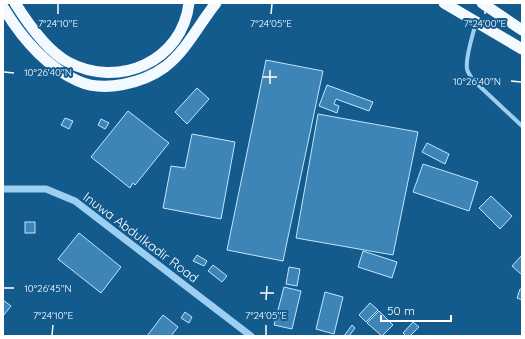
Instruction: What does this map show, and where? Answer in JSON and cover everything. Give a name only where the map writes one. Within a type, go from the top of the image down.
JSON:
[{"type":"highway","points":[[15,3],[28,23],[48,46],[67,61],[87,70],[109,73],[130,70],[152,62],[168,49],[181,32],[189,3]]},
{"type":"highway","points":[[3,7],[13,24],[42,57],[60,70],[79,81],[96,85],[114,86],[134,82],[165,67],[179,54],[216,3]]},
{"type":"highway","points":[[482,3],[522,30]]},
{"type":"highway","points":[[446,5],[522,49]]},
{"type":"street","points":[[476,22],[468,52],[467,67],[469,74],[473,80],[522,126]]},
{"type":"street","name":"Inuwa Abdulkadir Road","points":[[3,189],[46,189],[75,201],[252,336]]},
{"type":"building","points":[[266,60],[323,71],[283,261],[227,250]]},
{"type":"building","points":[[327,85],[373,102],[369,111],[336,99],[334,104],[339,106],[337,113],[319,106]]},
{"type":"building","points":[[197,88],[209,99],[187,124],[175,112]]},
{"type":"building","points":[[128,111],[169,143],[135,185],[133,183],[130,188],[91,157]]},
{"type":"building","points":[[318,114],[418,132],[393,255],[296,238]]},
{"type":"building","points":[[65,118],[73,121],[69,129],[61,125]]},
{"type":"building","points":[[101,119],[109,123],[105,129],[98,125]]},
{"type":"building","points":[[192,134],[235,142],[221,219],[163,208],[171,166],[185,168]]},
{"type":"building","points":[[427,143],[449,154],[445,164],[422,152]]},
{"type":"building","points":[[423,164],[478,182],[469,211],[413,192]]},
{"type":"building","points":[[491,196],[512,216],[500,229],[479,208]]},
{"type":"building","points":[[25,222],[35,222],[35,233],[25,233]]},
{"type":"building","points":[[79,233],[121,267],[101,293],[58,259]]},
{"type":"building","points":[[363,251],[397,262],[392,278],[358,267]]},
{"type":"building","points":[[197,255],[207,261],[204,266],[193,261]]},
{"type":"building","points":[[522,255],[522,275],[512,266]]},
{"type":"building","points":[[213,265],[227,276],[222,282],[208,271]]},
{"type":"building","points":[[289,267],[300,269],[297,286],[286,284]]},
{"type":"building","points":[[284,287],[301,291],[292,329],[274,325]]},
{"type":"building","points":[[520,289],[522,289],[522,300],[517,298]]},
{"type":"building","points":[[325,292],[343,297],[334,334],[316,329]]},
{"type":"building","points":[[3,300],[11,306],[3,316]]},
{"type":"building","points":[[370,303],[378,310],[366,322],[359,315]]},
{"type":"building","points":[[379,311],[393,325],[382,336],[367,323]]},
{"type":"building","points":[[185,312],[192,317],[189,323],[181,318]]},
{"type":"building","points":[[163,315],[178,327],[171,336],[147,336]]},
{"type":"building","points":[[413,322],[419,327],[410,336],[406,336],[403,333]]},
{"type":"building","points":[[352,325],[355,328],[349,336],[344,336]]}]
